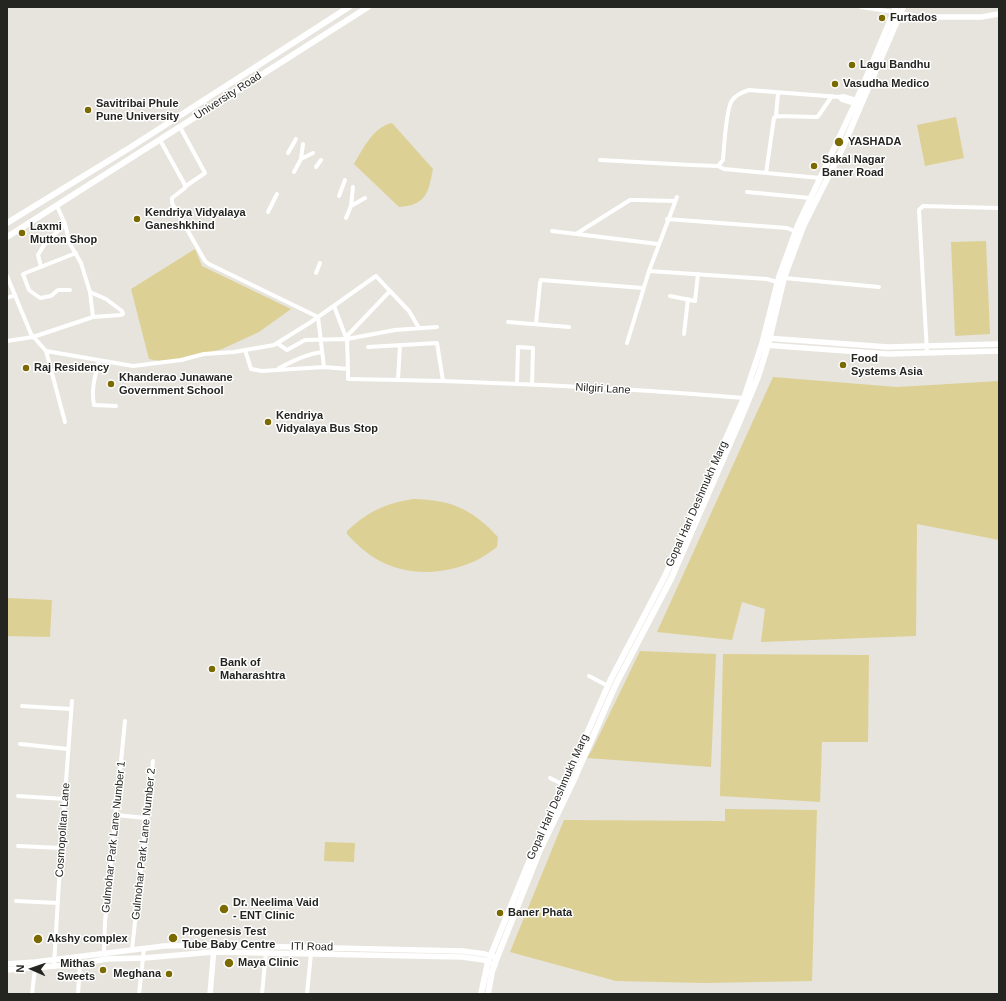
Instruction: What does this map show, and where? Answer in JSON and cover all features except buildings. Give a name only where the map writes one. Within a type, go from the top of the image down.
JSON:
[{"type":"main road","name":"University Road","points":[[7,223],[138,143],[349,7]]},
{"type":"main road","name":"University Road","points":[[7,237],[368,7]]},
{"type":"main road","name":"Gopal Hari Deshmukh Marg","points":[[488,994],[493,960],[540,850],[573,782],[616,684],[673,566],[739,423],[758,376],[784,278],[810,198],[856,102],[897,11],[903,7]]},
{"type":"main road","name":"Gopal Hari Deshmukh Marg","points":[[767,338],[777,282],[798,233],[842,149],[897,11]]},
{"type":"main road","points":[[897,11],[917,17],[981,17],[999,14]]},
{"type":"main road","points":[[767,338],[882,347],[999,344]]},
{"type":"main road","name":"Gopal Hari Deshmukh Marg","points":[[481,994],[535,847],[608,686],[673,566],[765,345]]},
{"type":"main road","points":[[765,345],[888,354],[999,351]]},
{"type":"main road","name":"ITI Road","points":[[7,964],[35,962],[164,946],[311,954],[493,960]]},
{"type":"main road","name":"ITI Road","points":[[7,970],[80,964],[106,959],[144,958],[214,949],[311,947],[463,951],[493,960]]},
{"type":"main road","points":[[210,994],[214,949]]},
{"type":"street","points":[[861,7],[897,11]]},
{"type":"street","points":[[718,166],[723,160],[728,112],[731,101],[740,93],[749,90],[832,96],[839,97],[842,100],[856,102]]},
{"type":"street","points":[[766,173],[773,119],[776,116],[778,93]]},
{"type":"street","points":[[776,116],[817,117],[832,96]]},
{"type":"street","points":[[180,127],[206,173],[186,186],[172,198],[171,202],[207,263],[318,317]]},
{"type":"street","points":[[288,153],[296,139]]},
{"type":"street","points":[[160,140],[186,186]]},
{"type":"street","points":[[294,172],[301,159],[303,144]]},
{"type":"street","points":[[301,159],[313,153]]},
{"type":"street","points":[[316,167],[321,160]]},
{"type":"street","points":[[600,160],[718,166],[724,170],[820,178]]},
{"type":"street","points":[[339,196],[345,180]]},
{"type":"street","points":[[346,218],[351,206],[353,187]]},
{"type":"street","points":[[748,192],[810,198]]},
{"type":"street","points":[[268,212],[277,194]]},
{"type":"street","points":[[351,206],[365,198]]},
{"type":"street","points":[[576,234],[630,200],[676,199],[658,244],[643,288],[627,343]]},
{"type":"street","points":[[57,206],[65,224],[70,244],[81,263],[90,292],[93,317]]},
{"type":"street","points":[[928,353],[919,210],[923,206],[999,208]]},
{"type":"street","points":[[667,220],[787,228],[798,233]]},
{"type":"street","points":[[41,267],[38,255],[44,245],[65,224]]},
{"type":"street","points":[[552,231],[658,244]]},
{"type":"street","points":[[70,290],[58,290],[51,296],[40,298],[30,290],[23,274],[76,254]]},
{"type":"street","points":[[316,273],[320,264]]},
{"type":"street","points":[[649,271],[767,279],[777,282]]},
{"type":"street","points":[[670,296],[695,301],[698,274]]},
{"type":"street","points":[[7,276],[33,337],[46,351],[64,422]]},
{"type":"street","points":[[46,351],[133,366],[181,360],[204,354],[234,352],[274,345],[318,317],[376,276],[409,312],[419,328]]},
{"type":"street","points":[[784,278],[879,287]]},
{"type":"street","points":[[536,324],[540,283],[542,280],[643,288]]},
{"type":"street","points":[[346,338],[390,291]]},
{"type":"street","points":[[7,341],[33,337],[93,317],[123,314],[122,311],[106,299],[90,292]]},
{"type":"street","points":[[7,298],[15,295]]},
{"type":"street","points":[[684,334],[688,299]]},
{"type":"street","points":[[245,350],[252,369],[262,371],[324,367],[348,369],[349,354],[346,338],[334,306]]},
{"type":"street","points":[[318,317],[324,367]]},
{"type":"street","points":[[508,322],[569,327]]},
{"type":"street","points":[[277,343],[287,350],[305,340],[346,338],[394,330],[437,328]]},
{"type":"street","points":[[368,347],[437,344],[443,381]]},
{"type":"street","points":[[398,380],[400,345]]},
{"type":"street","points":[[517,384],[518,348],[533,348],[532,385]]},
{"type":"street","points":[[277,370],[298,358],[312,353],[322,352]]},
{"type":"street","points":[[99,361],[93,382],[94,405],[116,406]]},
{"type":"street","name":"Nilgiri Lane","points":[[348,369],[348,379],[462,381],[744,398]]},
{"type":"street","points":[[589,676],[608,686]]},
{"type":"street","name":"Cosmopolitan Lane","points":[[54,965],[72,702]]},
{"type":"street","points":[[22,706],[71,709]]},
{"type":"street","name":"Gulmohar Park Lane Number 1","points":[[104,954],[105,922],[125,721]]},
{"type":"street","points":[[20,744],[68,750]]},
{"type":"street","name":"Gulmohar Park Lane Number 2","points":[[132,950],[153,761]]},
{"type":"street","points":[[550,778],[564,785]]},
{"type":"street","points":[[18,796],[65,798]]},
{"type":"street","points":[[116,815],[146,818]]},
{"type":"street","points":[[18,846],[61,848]]},
{"type":"street","points":[[16,901],[58,902]]},
{"type":"street","points":[[307,994],[311,947]]},
{"type":"street","points":[[348,955],[349,948]]},
{"type":"street","points":[[139,994],[144,949]]},
{"type":"street","points":[[262,994],[266,952]]},
{"type":"street","points":[[78,994],[80,964]]},
{"type":"street","points":[[32,994],[35,968]]},
{"type":"shaded area","points":[[956,117],[964,158],[925,166],[917,125]]},
{"type":"shaded area","points":[[392,123],[433,169],[426,194],[419,202],[412,205],[399,207],[354,164],[369,139],[379,129]]},
{"type":"shaded area","points":[[986,241],[990,334],[955,336],[951,242]]},
{"type":"shaded area","points":[[195,249],[202,266],[291,309],[259,332],[222,349],[165,362],[149,359],[131,289]]},
{"type":"shaded area","points":[[773,377],[897,387],[999,381],[999,540],[917,524],[916,636],[761,642],[765,609],[742,602],[732,640],[657,632]]},
{"type":"shaded area","points":[[413,499],[439,501],[470,513],[479,519],[498,537],[497,547],[479,559],[454,568],[428,572],[415,571],[402,569],[378,560],[361,548],[347,534],[347,531],[355,524],[377,509],[394,503]]},
{"type":"shaded area","points":[[7,598],[52,600],[50,637],[7,636]]},
{"type":"shaded area","points":[[640,651],[716,654],[711,767],[587,758]]},
{"type":"shaded area","points":[[723,654],[869,655],[868,742],[822,742],[820,802],[720,796]]},
{"type":"shaded area","points":[[725,809],[817,810],[812,981],[704,983],[616,981],[510,952],[564,820],[725,821]]},
{"type":"shaded area","points":[[325,842],[355,843],[354,862],[324,861]]},
{"type":"place","name":"Furtados","points":[[882,18]]},
{"type":"place","name":"Lagu Bandhu","points":[[852,65]]},
{"type":"place","name":"Vasudha Medico","points":[[835,84]]},
{"type":"place","name":"Savitribai Phule Pune University","points":[[88,110]]},
{"type":"place","name":"YASHADA","points":[[839,142]]},
{"type":"place","name":"Sakal Nagar Baner Road","points":[[814,166]]},
{"type":"place","name":"Kendriya Vidyalaya Ganeshkhind","points":[[137,219]]},
{"type":"place","name":"Laxmi Mutton Shop","points":[[22,233]]},
{"type":"place","name":"Food Systems Asia","points":[[843,365]]},
{"type":"place","name":"Raj Residency","points":[[26,368]]},
{"type":"place","name":"Khanderao Junawane Government School","points":[[111,384]]},
{"type":"place","name":"Kendriya Vidyalaya Bus Stop","points":[[268,422]]},
{"type":"place","name":"Bank of Maharashtra","points":[[212,669]]},
{"type":"place","name":"Dr. Neelima Vaid - ENT Clinic","points":[[224,909]]},
{"type":"place","name":"Baner Phata","points":[[500,913]]},
{"type":"place","name":"Progenesis Test Tube Baby Centre","points":[[173,938]]},
{"type":"place","name":"Akshy complex","points":[[38,939]]},
{"type":"place","name":"Maya Clinic","points":[[229,963]]},
{"type":"place","name":"Mithas Sweets","points":[[103,970]]},
{"type":"place","name":"Meghana","points":[[169,974]]}]
